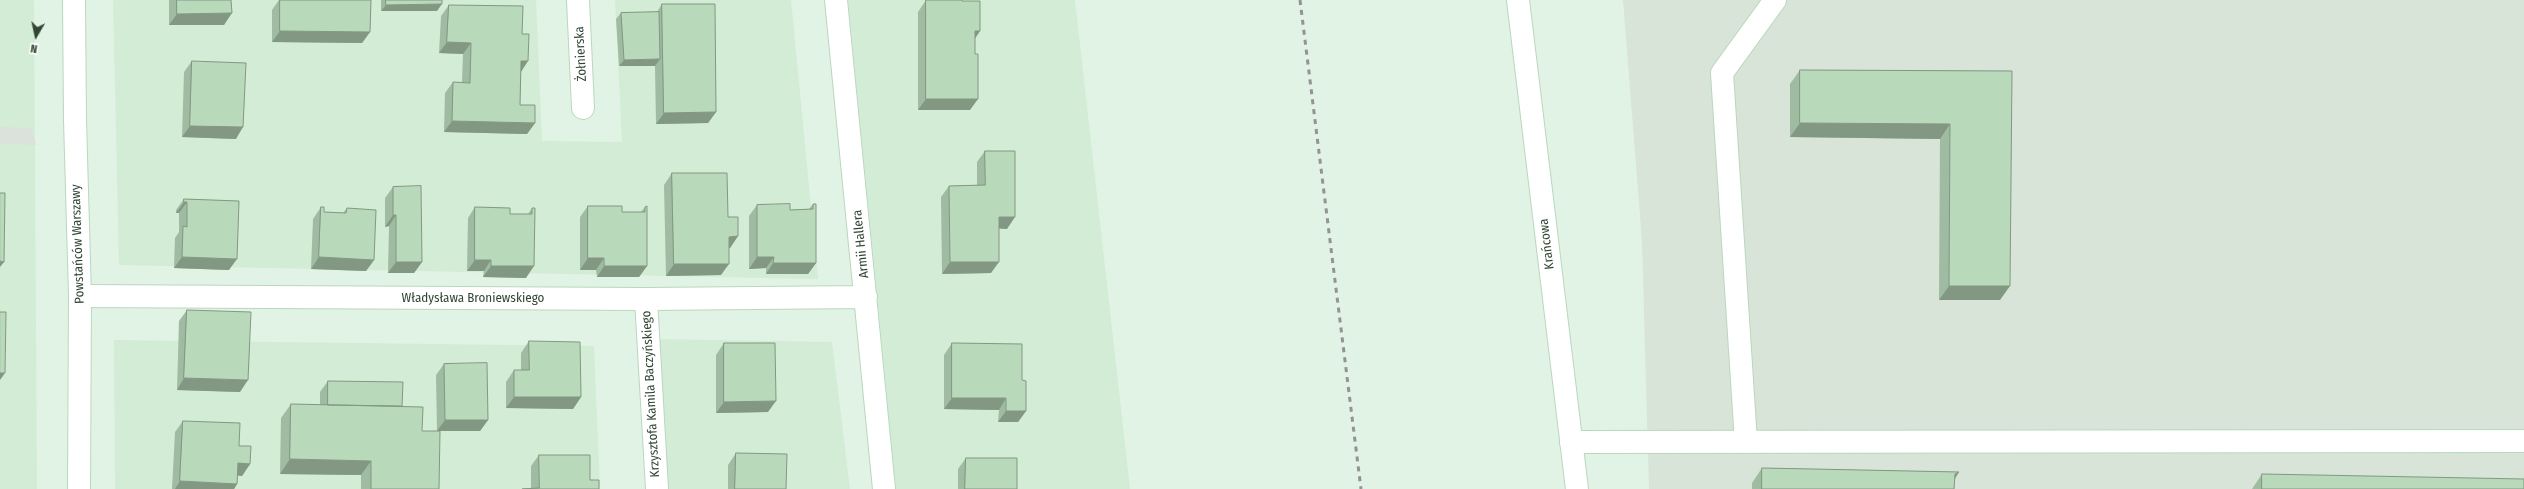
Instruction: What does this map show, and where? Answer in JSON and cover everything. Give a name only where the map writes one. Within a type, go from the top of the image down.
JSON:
[{"type":"street","name":"Powstańców Warszawy","points":[[74,0],[75,120],[80,296],[79,489]]},
{"type":"street","name":"Żołnierska","points":[[578,0],[583,108]]},
{"type":"street","name":"Armii Hallera","points":[[836,0],[884,489]]},
{"type":"street","name":"Krańcowa","points":[[1518,0],[1577,489]]},
{"type":"street","points":[[1746,442],[1722,73],[1774,0]]},
{"type":"street","name":"Władysława Broniewskiego","points":[[80,296],[646,299],[866,297]]},
{"type":"street","name":"Krzysztofa Kamila Baczyńskiego","points":[[646,299],[657,489]]},
{"type":"street","points":[[1571,442],[2524,441]]},
{"type":"shaded area","points":[[0,0],[34,0],[37,489],[0,489]]},
{"type":"shaded area","points":[[113,0],[536,0],[542,141],[622,142],[615,0],[791,0],[818,279],[119,265]]},
{"type":"shaded area","points":[[848,0],[1075,0],[1130,489],[896,489]]},
{"type":"shaded area","points":[[1623,0],[2524,0],[2524,489],[1649,489],[1642,241]]},
{"type":"shaded area","points":[[0,127],[32,128],[36,145],[0,144]]},
{"type":"shaded area","points":[[652,339],[832,342],[850,489],[659,489]]},
{"type":"shaded area","points":[[114,340],[594,346],[600,489],[115,489]]},
{"type":"building","points":[[177,0],[231,0],[232,13],[177,14]]},
{"type":"building","points":[[280,0],[371,0],[370,32],[280,31]]},
{"type":"building","points":[[386,0],[442,0],[442,4],[386,5]]},
{"type":"building","points":[[926,0],[980,1],[980,31],[975,31],[975,54],[978,54],[978,99],[926,99]]},
{"type":"building","points":[[662,4],[715,4],[716,112],[664,113]]},
{"type":"building","points":[[449,5],[523,6],[522,34],[529,34],[528,61],[521,61],[520,105],[535,105],[535,123],[452,121],[453,82],[470,83],[471,43],[447,42]]},
{"type":"building","points":[[659,12],[660,59],[624,60],[621,13]]},
{"type":"building","points":[[192,61],[246,63],[243,127],[190,126]]},
{"type":"building","points":[[1800,70],[2012,71],[2010,286],[1949,286],[1950,124],[1800,123]]},
{"type":"building","points":[[985,151],[1015,151],[1015,217],[999,217],[999,262],[950,262],[949,186],[985,185]]},
{"type":"building","points":[[672,173],[727,173],[728,217],[738,217],[738,236],[729,237],[729,264],[674,264]]},
{"type":"building","points":[[421,186],[422,262],[396,262],[396,215],[393,215],[393,187]]},
{"type":"building","points":[[0,193],[5,193],[4,262],[0,261]]},
{"type":"building","points":[[184,199],[239,201],[237,259],[182,257],[183,226],[187,227],[187,202],[184,202]]},
{"type":"building","points":[[790,204],[790,210],[813,209],[813,204],[816,204],[816,263],[773,263],[774,257],[757,257],[757,205]]},
{"type":"building","points":[[588,206],[622,206],[622,212],[645,212],[645,207],[647,206],[647,266],[604,266],[604,258],[588,258]]},
{"type":"building","points":[[321,207],[324,207],[324,212],[346,213],[347,208],[376,210],[374,260],[319,257]]},
{"type":"building","points":[[475,207],[510,208],[510,214],[532,214],[532,208],[535,208],[534,266],[491,266],[491,260],[475,260]]},
{"type":"building","points":[[187,310],[251,312],[248,380],[184,378]]},
{"type":"building","points":[[0,312],[6,312],[5,373],[0,373]]},
{"type":"building","points":[[529,341],[580,342],[581,397],[514,397],[514,370],[529,370]]},
{"type":"building","points":[[724,343],[775,343],[776,401],[724,402]]},
{"type":"building","points":[[952,343],[1022,344],[1022,380],[1026,381],[1026,411],[1006,411],[1006,398],[952,398]]},
{"type":"building","points":[[487,363],[488,420],[445,420],[444,364]]},
{"type":"building","points":[[328,381],[403,382],[402,406],[328,405]]},
{"type":"building","points":[[291,404],[423,407],[422,431],[440,431],[439,489],[371,489],[371,461],[290,459]]},
{"type":"building","points":[[183,421],[240,423],[239,446],[251,446],[250,464],[238,463],[237,484],[180,481]]},
{"type":"building","points":[[736,453],[787,454],[786,489],[735,489]]},
{"type":"building","points":[[539,455],[590,455],[590,480],[599,480],[599,489],[522,489],[539,488]]},
{"type":"building","points":[[966,458],[1017,458],[1017,489],[965,489]]},
{"type":"building","points":[[1762,468],[1959,472],[1955,474],[1954,489],[1762,489]]},
{"type":"building","points":[[2262,474],[2524,479],[2524,489],[2262,489]]},
{"type":"railway","points":[[1300,0],[1361,489]]}]
